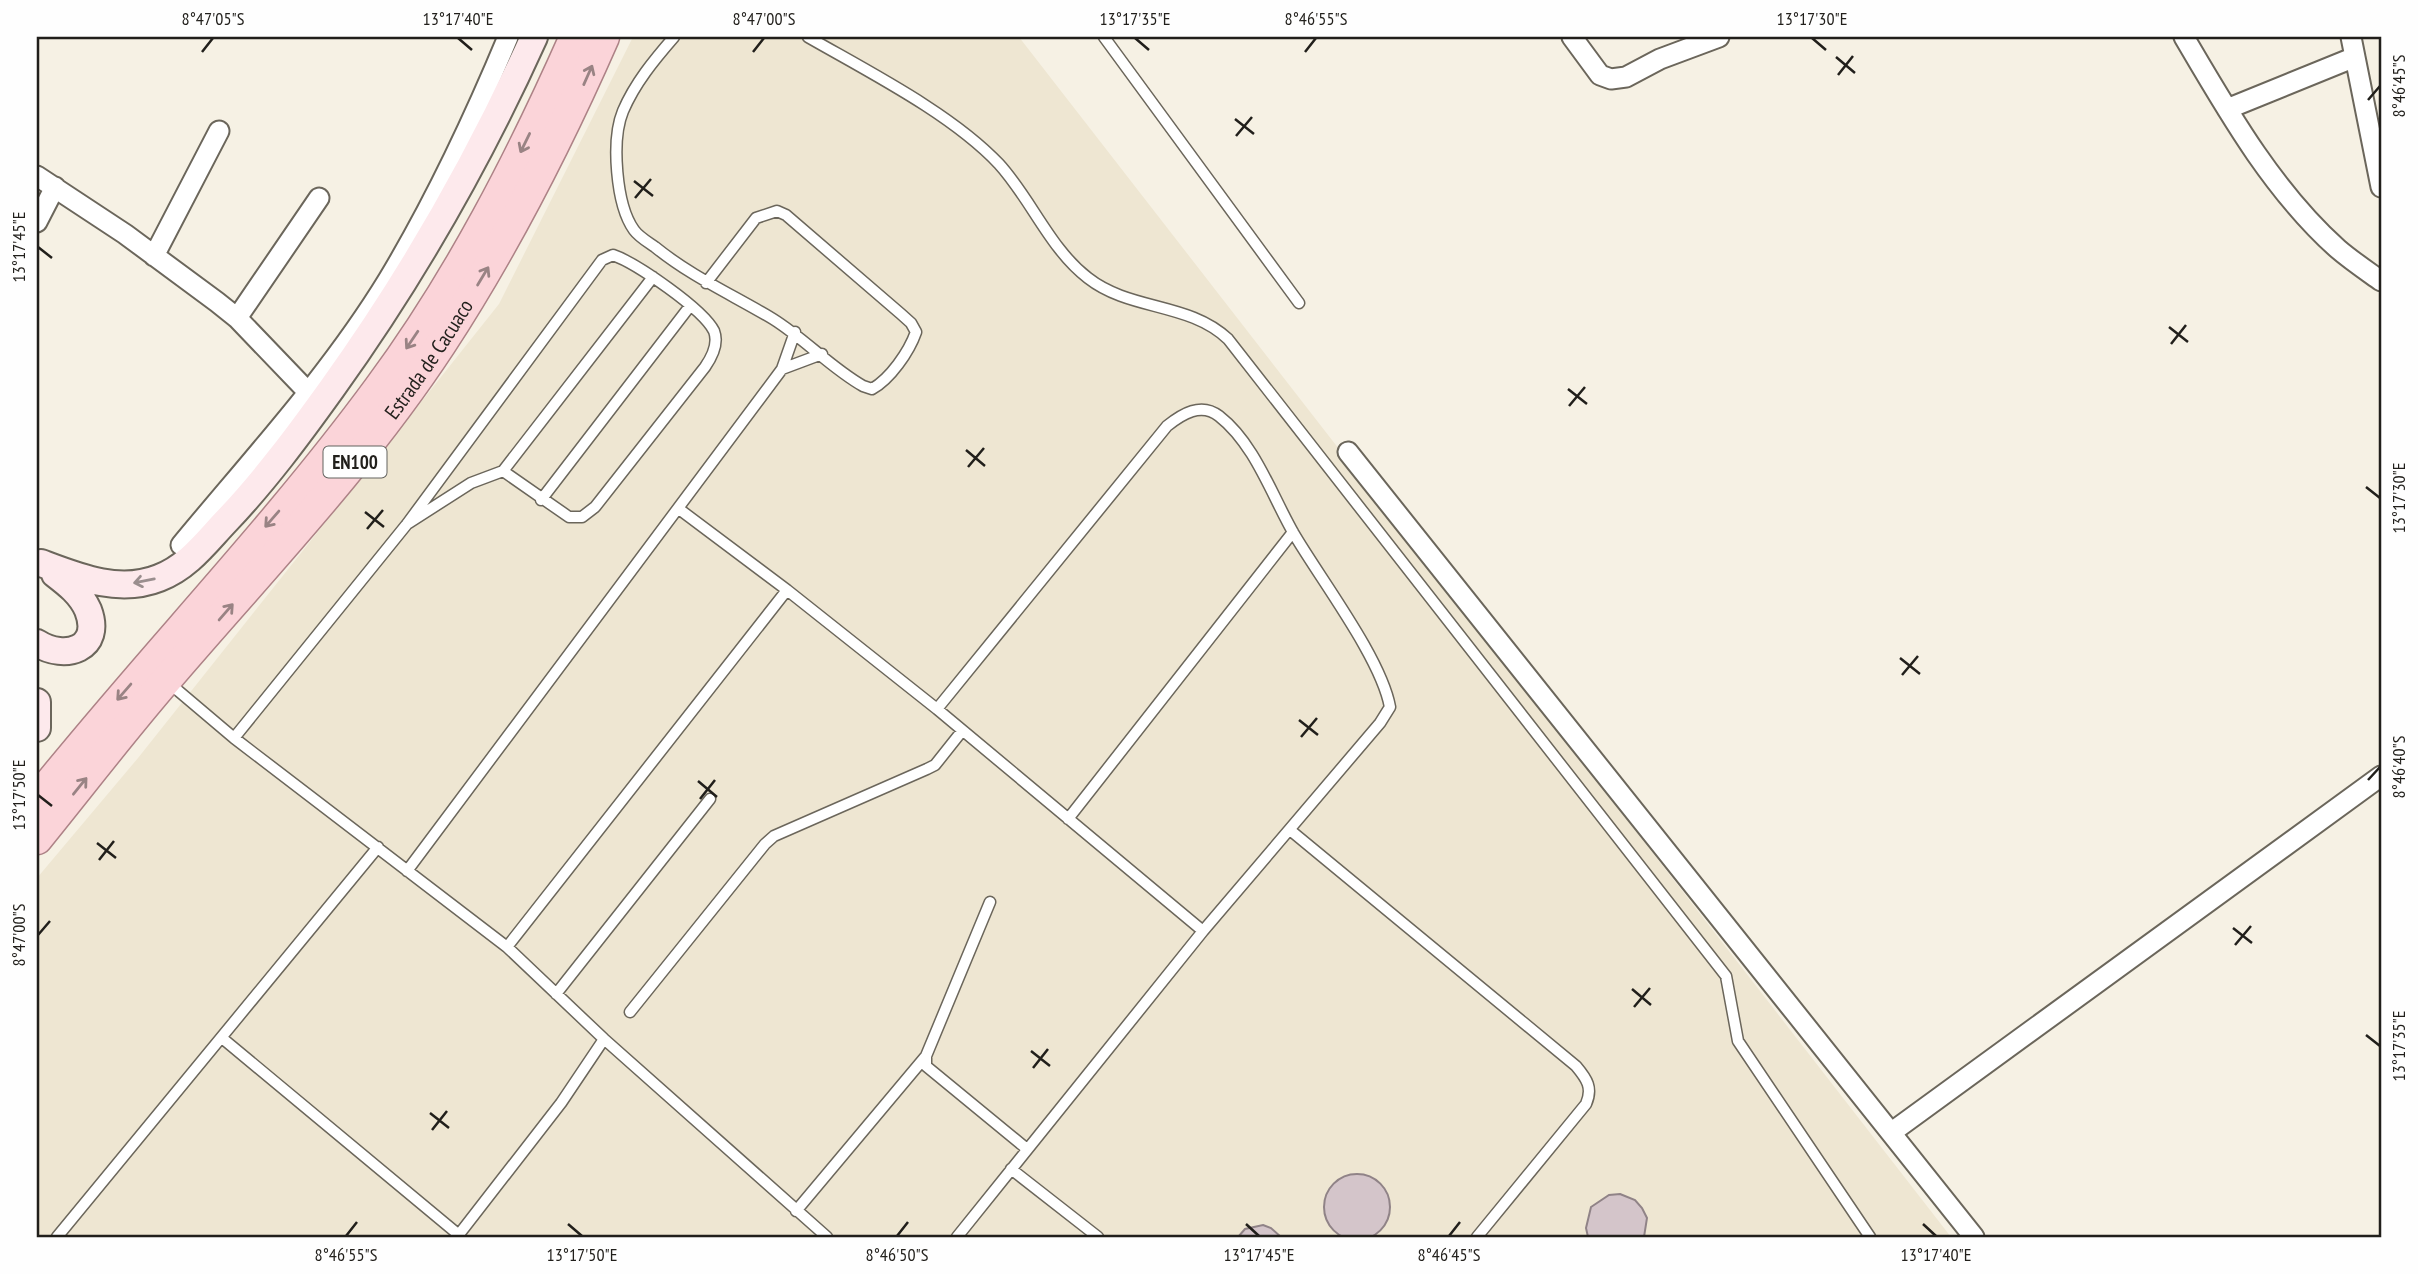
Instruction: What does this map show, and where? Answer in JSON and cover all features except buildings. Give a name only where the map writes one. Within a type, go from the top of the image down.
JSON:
[{"type":"main road","points":[[39,562],[93,582],[133,584],[160,578],[194,556],[257,489],[386,313],[484,144],[534,37]]},
{"type":"main road","name":"Estrada de Cacuaco","points":[[37,799],[325,458],[380,387],[431,313],[477,234],[575,37]]},
{"type":"main road","name":"Estrada de Cacuaco","points":[[37,839],[165,681],[330,494],[441,345],[530,194],[564,128],[604,37]]},
{"type":"main road","points":[[37,643],[55,653],[71,652],[87,641],[91,626],[82,598],[39,562]]},
{"type":"main road","points":[[37,702],[37,727]]},
{"type":"street","points":[[181,545],[308,392],[387,282],[471,126],[508,37]]},
{"type":"street","points":[[1572,37],[1600,75],[1611,79],[1626,77],[1660,59],[1719,37]]},
{"type":"street","points":[[2185,37],[2227,109],[2300,210],[2339,250],[2381,281]]},
{"type":"street","points":[[2351,37],[2381,187]]},
{"type":"street","points":[[2227,109],[2355,57]]},
{"type":"street","points":[[154,256],[219,131]]},
{"type":"street","points":[[37,176],[154,256],[237,318],[308,392]]},
{"type":"street","points":[[37,222],[55,187]]},
{"type":"street","points":[[237,318],[319,198]]},
{"type":"street","points":[[1348,452],[1974,1237]]},
{"type":"street","points":[[1892,1132],[2381,776]]},
{"type":"lane","points":[[674,37],[635,87],[621,115],[616,172],[621,206],[635,232],[706,284],[794,332],[852,380],[872,389],[882,383],[912,342],[916,332],[911,323],[786,215],[777,211],[756,218],[706,284]]},
{"type":"lane","points":[[808,37],[951,124],[979,145],[1013,181],[1070,261],[1087,278],[1124,298],[1194,317],[1228,339],[1726,976],[1738,1041],[1870,1237]]},
{"type":"lane","points":[[1104,37],[1299,303]]},
{"type":"lane","points":[[234,738],[407,524],[602,260],[613,255],[632,262],[690,306],[715,333],[716,345],[705,367],[595,507],[582,517],[569,517],[503,471]]},
{"type":"lane","points":[[407,524],[471,483],[503,471],[653,277]]},
{"type":"lane","points":[[541,500],[690,306]]},
{"type":"lane","points":[[407,872],[782,369],[794,332]]},
{"type":"lane","points":[[782,369],[822,354]]},
{"type":"lane","points":[[936,709],[1167,426],[1182,414],[1201,409],[1219,415],[1248,450],[1293,533],[1374,665],[1387,692],[1390,707],[1380,723],[1203,931],[957,1237]]},
{"type":"lane","points":[[679,509],[787,590],[936,709],[1203,931]]},
{"type":"lane","points":[[1068,819],[1293,533]]},
{"type":"lane","points":[[507,947],[787,590]]},
{"type":"lane","points":[[165,681],[234,738],[507,947],[604,1039],[827,1237]]},
{"type":"lane","points":[[630,1012],[774,836],[934,765],[962,731]]},
{"type":"lane","points":[[556,994],[710,799]]},
{"type":"lane","points":[[1290,830],[1576,1066],[1588,1082],[1591,1092],[1586,1104],[1477,1237]]},
{"type":"lane","points":[[57,1237],[378,847]]},
{"type":"lane","points":[[796,1210],[926,1056],[990,902]]},
{"type":"lane","points":[[222,1038],[458,1236],[554,1113],[604,1039]]},
{"type":"lane","points":[[926,1056],[926,1066],[1027,1149]]},
{"type":"lane","points":[[1011,1169],[1098,1237]]},
{"type":"shaded area","points":[[633,37],[1019,37],[1951,1237],[37,1237],[37,878],[138,758],[499,304]]}]
